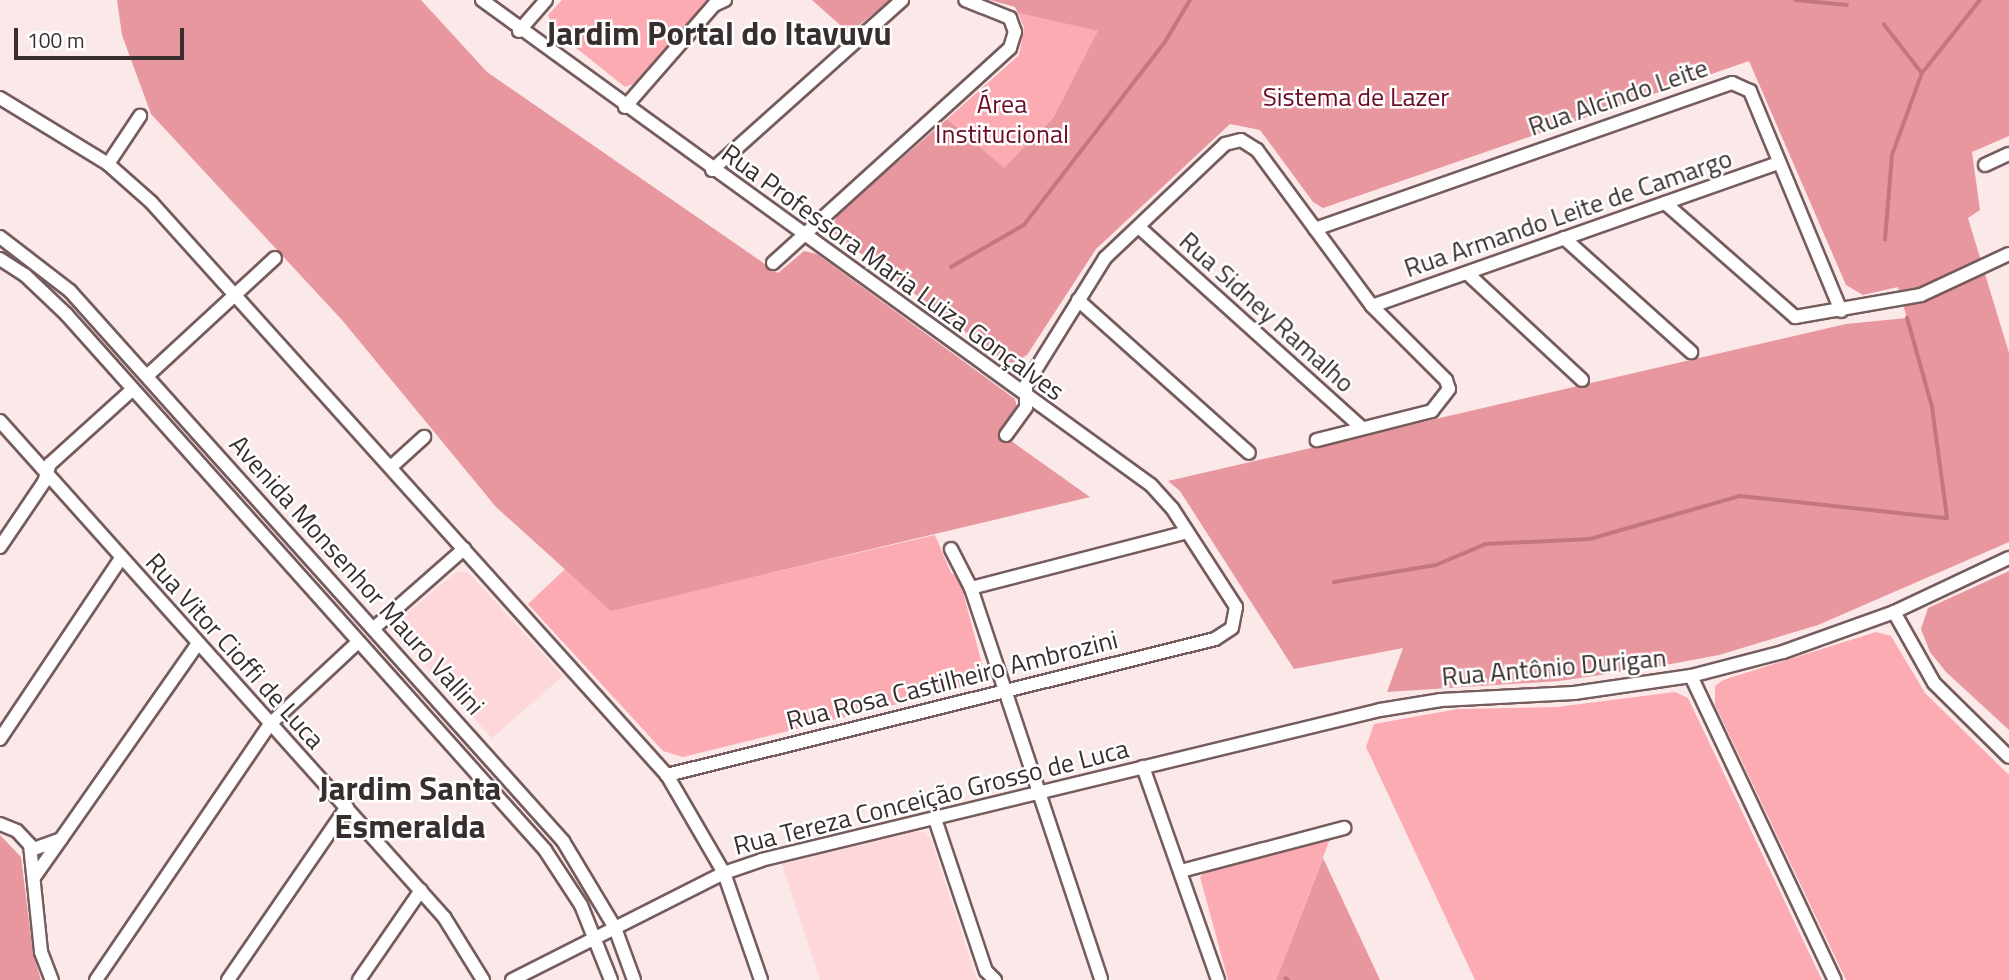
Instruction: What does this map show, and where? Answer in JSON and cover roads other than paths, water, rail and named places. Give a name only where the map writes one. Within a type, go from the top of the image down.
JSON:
[{"type":"street","name":"Rua Professora Maria Luiza Gonçalves","points":[[482,0],[519,30],[1163,495],[1232,598],[1237,616]]},
{"type":"street","points":[[519,30],[546,0]]},
{"type":"street","points":[[625,107],[714,5],[725,0]]},
{"type":"street","points":[[712,170],[902,0]]},
{"type":"street","points":[[773,263],[1010,48],[1015,32],[1010,18],[967,1]]},
{"type":"street","name":"Rua Alcindo Leite","points":[[1315,229],[1732,83],[1750,91],[1841,311]]},
{"type":"street","points":[[0,98],[108,164],[151,202],[667,775],[724,873],[761,980]]},
{"type":"street","points":[[108,164],[140,116]]},
{"type":"street","points":[[1006,435],[1027,407],[1026,385],[1105,258],[1141,229],[1225,145],[1241,140],[1257,150],[1372,306],[1446,380],[1446,398],[1432,411],[1317,440]]},
{"type":"street","points":[[1985,165],[2009,154]]},
{"type":"street","name":"Rua Armando Leite de Camargo","points":[[1372,306],[1779,163]]},
{"type":"street","points":[[1665,203],[1795,317],[1921,295],[2009,254]]},
{"type":"street","name":"Rua Sidney Ramalho","points":[[1141,229],[1362,428]]},
{"type":"street","name":"Avenida Monsenhor Mauro Vallini","points":[[0,237],[70,291],[563,841],[615,929],[634,980]]},
{"type":"street","points":[[1564,238],[1691,352]]},
{"type":"street","points":[[147,376],[275,258]]},
{"type":"street","name":"Avenida Monsenhor Mauro Vallini","points":[[0,259],[25,275],[66,314],[545,850],[596,938],[611,980]]},
{"type":"street","points":[[1467,272],[1583,380]]},
{"type":"street","points":[[1078,300],[1249,453]]},
{"type":"street","points":[[0,547],[50,464],[132,390]]},
{"type":"street","name":"Rua Vitor Cioffi de Luca","points":[[0,421],[421,891],[459,938],[483,980]]},
{"type":"street","points":[[391,467],[424,437]]},
{"type":"street","points":[[971,588],[1187,532]]},
{"type":"street","points":[[374,628],[464,549]]},
{"type":"street","points":[[951,549],[971,588],[1101,980]]},
{"type":"street","points":[[0,739],[121,558]]},
{"type":"street","name":"Rua Antônio Durigan","points":[[1380,710],[1441,700],[1585,692],[1691,676],[1783,652],[1894,612],[2009,558]]},
{"type":"street","points":[[1894,612],[1934,683],[2009,757]]},
{"type":"street","name":"Rua Rosa Castilheiro Ambrozini","points":[[667,775],[1215,639],[1227,633],[1237,616]]},
{"type":"street","points":[[96,980],[270,724],[358,642]]},
{"type":"street","points":[[36,876],[198,643]]},
{"type":"street","points":[[1691,676],[1835,980]]},
{"type":"street","name":"Rua Tereza Conceição Grosso de Luca","points":[[512,980],[724,873],[1039,791],[1380,710]]},
{"type":"street","points":[[1143,767],[1219,980]]},
{"type":"street","points":[[228,980],[347,807]]},
{"type":"street","points":[[935,819],[993,978]]},
{"type":"street","points":[[0,824],[25,836],[32,850],[41,952],[52,980]]},
{"type":"street","points":[[1181,871],[1345,828]]},
{"type":"street","points":[[32,850],[61,839]]},
{"type":"street","points":[[359,980],[421,891]]},
{"type":"waterway","points":[[951,267],[1024,225],[1165,42],[1190,0]]},
{"type":"waterway","points":[[1796,0],[1847,5]]},
{"type":"waterway","points":[[1885,240],[1892,155],[1922,73],[1980,0]]},
{"type":"waterway","points":[[1884,24],[1922,73]]},
{"type":"waterway","points":[[1334,582],[1436,565],[1486,544],[1590,539],[1740,496],[1947,518],[1932,407],[1907,318]]},
{"type":"district","name":"Jardim Portal do Itavuvu","points":[[719,34]]},
{"type":"district","name":"Jardim Santa Esmeralda","points":[[410,808]]},
{"type":"park label","name":"Sistema de Lazer","points":[[1356,97]]},
{"type":"park label","name":"Área Institucional","points":[[1002,119]]}]
